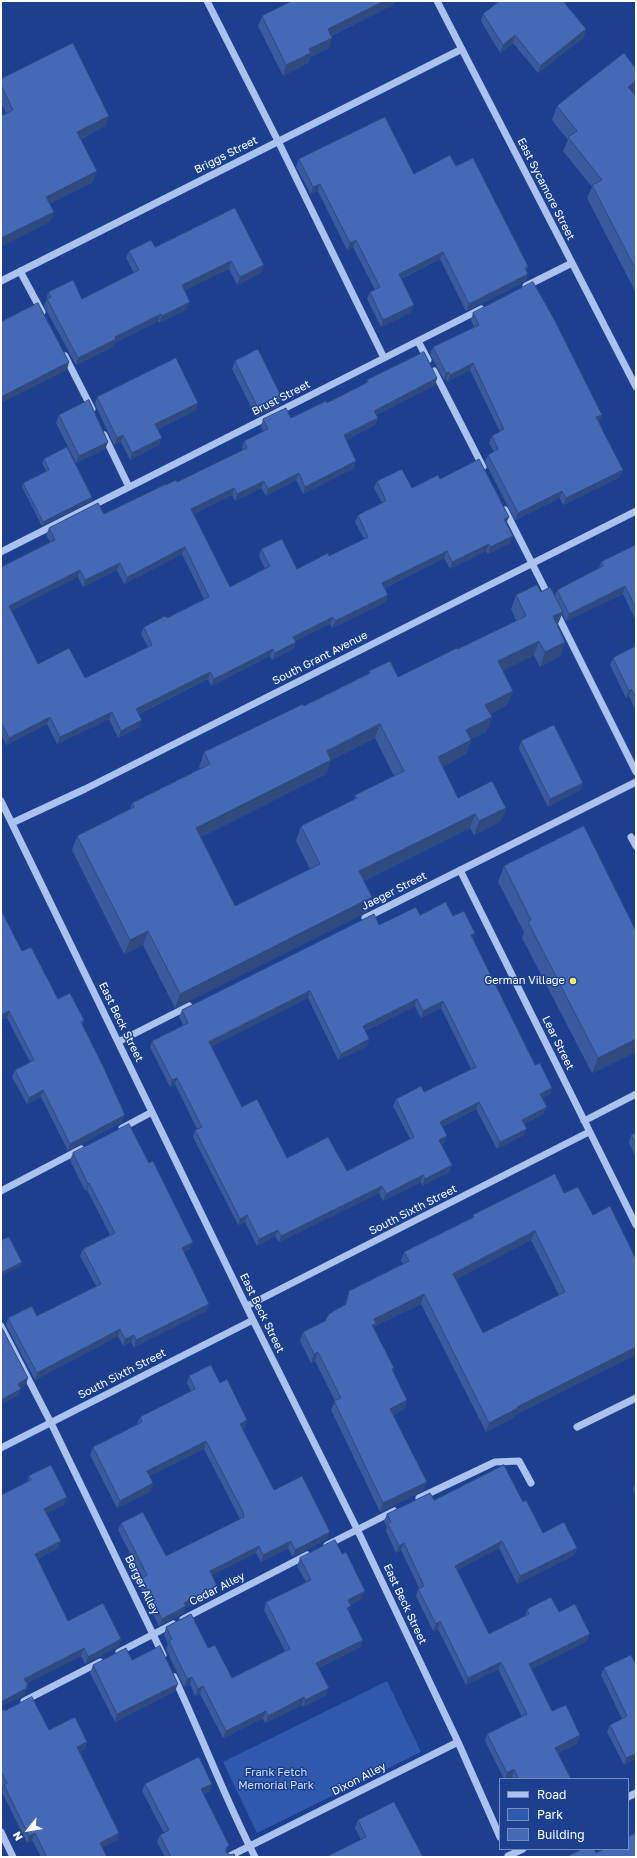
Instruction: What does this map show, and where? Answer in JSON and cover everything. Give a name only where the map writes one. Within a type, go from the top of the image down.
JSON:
[{"type":"street","points":[[207,1],[278,141],[384,358]]},
{"type":"street","name":"East Sycamore Street","points":[[437,1],[636,387]]},
{"type":"street","name":"Briggs Street","points":[[1,281],[462,49]]},
{"type":"street","points":[[516,292],[572,263]]},
{"type":"street","points":[[20,271],[45,318]]},
{"type":"street","name":"Brust Street","points":[[1,552],[488,306]]},
{"type":"street","points":[[418,341],[486,473]]},
{"type":"street","points":[[60,346],[95,415]]},
{"type":"street","points":[[102,430],[129,487]]},
{"type":"street","points":[[500,501],[636,772]]},
{"type":"street","name":"South Grant Avenue","points":[[12,823],[85,789],[636,511]]},
{"type":"street","name":"Jaeger Street","points":[[360,920],[636,782]]},
{"type":"street","name":"East Beck Street","points":[[1,801],[253,1320],[357,1529],[458,1742],[499,1835]]},
{"type":"street","points":[[632,837],[636,846]]},
{"type":"street","name":"Lear Street","points":[[460,870],[636,1225]]},
{"type":"street","points":[[118,1042],[196,1003]]},
{"type":"street","points":[[584,1121],[636,1094]]},
{"type":"street","points":[[118,1130],[152,1112]]},
{"type":"street","name":"South Sixth Street","points":[[247,1306],[589,1132]]},
{"type":"street","points":[[1,1191],[90,1144]]},
{"type":"street","name":"South Sixth Street","points":[[1,1448],[253,1320]]},
{"type":"street","name":"Berger Alley","points":[[1,1326],[51,1423],[154,1634],[255,1857]]},
{"type":"street","points":[[577,1427],[636,1398]]},
{"type":"street","points":[[413,1502],[495,1462],[519,1461],[531,1483]]},
{"type":"street","points":[[322,1547],[399,1508]]},
{"type":"street","name":"Cedar Alley","points":[[15,1706],[315,1551]]},
{"type":"street","name":"Dixon Alley","points":[[228,1857],[458,1742]]},
{"type":"street","points":[[1,1832],[13,1857]]},
{"type":"street","points":[[509,1857],[521,1850]]},
{"type":"green space","name":"Frank Fetch Memorial Park","points":[[387,1681],[421,1752],[257,1833],[223,1762]]},
{"type":"building","points":[[292,1],[384,1],[328,29],[332,38],[309,49],[311,53],[286,65],[262,16]]},
{"type":"building","points":[[500,1],[563,1],[586,29],[540,66],[515,35],[503,45],[483,14]]},
{"type":"building","points":[[73,43],[109,116],[77,132],[97,171],[46,197],[54,212],[1,238],[1,116],[13,110],[1,85],[1,79]]},
{"type":"building","points":[[624,53],[636,69],[636,81],[628,87],[636,96],[636,270],[592,185],[602,180],[568,137],[577,131],[557,106]]},
{"type":"building","points":[[385,117],[414,174],[450,155],[456,166],[473,158],[528,266],[525,268],[528,274],[469,304],[443,252],[399,274],[414,305],[383,320],[370,292],[380,287],[356,240],[350,243],[320,184],[313,187],[299,159]]},
{"type":"building","points":[[235,208],[264,265],[240,277],[231,261],[182,285],[190,302],[162,316],[161,314],[115,337],[116,339],[78,358],[47,299],[51,297],[48,292],[73,280],[82,299],[139,270],[129,251],[151,240],[155,247]]},
{"type":"building","points":[[533,282],[553,317],[602,415],[596,417],[623,470],[566,498],[562,491],[518,513],[488,455],[498,449],[492,436],[504,429],[473,363],[450,375],[449,372],[446,373],[433,347],[479,325],[473,313]]},
{"type":"building","points":[[38,303],[69,362],[1,397],[1,322]]},
{"type":"building","points":[[258,349],[282,398],[259,410],[235,361]]},
{"type":"building","points":[[424,352],[437,378],[374,411],[378,418],[344,435],[356,461],[305,487],[299,473],[268,489],[264,481],[237,494],[234,488],[191,509],[230,587],[270,566],[261,549],[282,539],[297,569],[328,553],[329,556],[368,537],[358,515],[386,501],[377,481],[402,469],[412,488],[438,475],[440,479],[479,459],[509,517],[504,519],[513,536],[490,547],[489,544],[452,562],[447,551],[382,583],[388,595],[335,621],[333,617],[293,637],[296,642],[275,653],[273,649],[214,679],[210,672],[136,709],[142,720],[121,731],[112,712],[60,737],[50,717],[9,738],[1,722],[1,567],[55,540],[49,528],[98,503],[104,514],[166,484],[176,480],[177,482],[247,448],[244,441],[268,429],[263,419],[286,408],[291,418],[326,401],[327,403],[368,382],[367,380]],"holes":[[[185,547],[209,597],[167,618],[165,616],[144,627],[152,645],[85,678],[69,648],[38,664],[9,606],[80,570],[85,580],[120,563],[127,577]]]},
{"type":"building","points":[[176,358],[198,403],[155,424],[162,438],[132,453],[123,435],[117,438],[97,397]]},
{"type":"building","points":[[89,400],[108,442],[79,456],[59,415]]},
{"type":"building","points":[[67,447],[92,497],[43,522],[23,483],[49,470],[44,459]]},
{"type":"building","points":[[636,545],[636,608],[625,586],[569,614],[557,590],[603,566],[601,562]]},
{"type":"building","points":[[537,585],[541,592],[550,587],[563,612],[553,616],[565,642],[545,652],[539,641],[498,661],[513,691],[485,705],[492,717],[466,730],[471,740],[438,757],[458,798],[492,781],[506,808],[479,821],[475,814],[359,871],[372,897],[180,994],[148,931],[130,940],[77,836],[134,807],[132,803],[210,764],[204,752],[303,704],[304,706],[370,673],[369,671],[390,661],[398,677],[526,616],[516,595]],"holes":[[[380,724],[404,771],[355,795],[357,798],[301,826],[320,864],[235,906],[196,828],[331,760],[327,751]]]},
{"type":"building","points":[[636,646],[636,698],[631,689],[629,691],[613,658]]},
{"type":"building","points":[[554,725],[583,783],[550,799],[521,741]]},
{"type":"building","points":[[584,826],[636,931],[636,1039],[598,1058],[528,922],[531,920],[504,866]]},
{"type":"building","points":[[446,902],[453,916],[464,911],[475,933],[471,935],[535,1065],[540,1063],[552,1088],[540,1094],[547,1107],[522,1120],[527,1129],[500,1142],[479,1102],[440,1122],[447,1136],[439,1140],[452,1165],[425,1179],[423,1175],[386,1194],[382,1186],[281,1236],[278,1230],[259,1239],[247,1215],[240,1219],[195,1130],[202,1127],[177,1078],[172,1080],[152,1041],[188,1023],[182,1010],[374,914],[379,925],[416,907],[420,915]],"holes":[[[310,991],[341,1054],[369,1039],[363,1026],[417,999],[423,1011],[443,1001],[476,1067],[424,1092],[421,1086],[396,1099],[414,1137],[347,1171],[328,1137],[287,1158],[257,1099],[242,1107],[209,1042]]]},
{"type":"building","points":[[1,910],[22,951],[31,947],[58,999],[70,993],[84,1020],[81,1022],[125,1115],[70,1144],[43,1090],[29,1098],[15,1070],[34,1060],[9,1011],[1,1015]]},
{"type":"building","points":[[129,1124],[149,1163],[153,1161],[193,1242],[182,1248],[209,1304],[136,1340],[134,1335],[125,1339],[120,1329],[37,1373],[8,1318],[32,1306],[37,1316],[101,1284],[83,1249],[115,1233],[73,1153]]},
{"type":"building","points":[[636,1133],[636,1144],[631,1135]]},
{"type":"building","points":[[555,1174],[564,1193],[578,1187],[593,1215],[610,1206],[636,1259],[636,1347],[517,1407],[518,1408],[489,1423],[424,1294],[374,1319],[376,1324],[372,1325],[394,1368],[392,1369],[407,1400],[390,1409],[427,1482],[383,1503],[334,1401],[341,1398],[318,1352],[314,1354],[303,1332],[325,1321],[329,1314],[346,1304],[349,1291],[409,1261],[404,1252],[474,1217],[473,1215]],"holes":[[[535,1231],[565,1292],[483,1333],[453,1274]]]},
{"type":"building","points":[[9,1237],[22,1262],[1,1273],[1,1240]]},
{"type":"building","points":[[1,1326],[28,1378],[18,1384],[21,1389],[1,1400]]},
{"type":"building","points":[[211,1365],[220,1383],[227,1379],[247,1420],[240,1424],[274,1490],[302,1476],[330,1532],[295,1550],[291,1541],[263,1555],[259,1546],[210,1571],[217,1586],[184,1603],[186,1606],[162,1619],[141,1578],[147,1575],[121,1523],[143,1512],[166,1556],[244,1517],[243,1512],[206,1441],[147,1471],[153,1483],[120,1501],[93,1447],[142,1422],[140,1417],[195,1389],[189,1376]]},
{"type":"building","points":[[51,1465],[67,1497],[44,1509],[61,1541],[35,1554],[68,1621],[103,1603],[121,1639],[88,1657],[84,1648],[24,1679],[28,1685],[26,1686],[27,1688],[1,1702],[1,1495],[31,1480],[29,1476]]},
{"type":"building","points":[[504,1465],[523,1502],[526,1500],[543,1533],[564,1522],[577,1548],[520,1576],[502,1541],[455,1566],[489,1634],[529,1614],[527,1609],[551,1597],[559,1612],[575,1604],[590,1634],[529,1664],[552,1711],[566,1705],[580,1735],[555,1748],[570,1778],[518,1778],[514,1769],[507,1773],[487,1734],[527,1714],[501,1662],[468,1678],[440,1621],[436,1624],[418,1589],[424,1586],[404,1543],[399,1546],[388,1524],[391,1522],[387,1514],[430,1493],[434,1500]]},
{"type":"building","points":[[335,1540],[342,1554],[346,1552],[365,1591],[348,1600],[351,1606],[347,1608],[363,1640],[316,1663],[329,1688],[305,1700],[304,1697],[268,1716],[266,1711],[226,1731],[203,1686],[198,1689],[192,1677],[187,1679],[169,1641],[172,1639],[166,1627],[191,1614],[208,1648],[215,1645],[232,1678],[290,1649],[266,1602],[311,1580],[300,1558]]},
{"type":"building","points":[[160,1646],[178,1684],[117,1714],[93,1665],[126,1648],[132,1660]]},
{"type":"building","points":[[631,1655],[636,1665],[636,1754],[626,1758],[610,1725],[627,1716],[604,1668]]},
{"type":"building","points":[[32,1697],[49,1730],[75,1717],[87,1742],[77,1747],[119,1833],[100,1843],[107,1857],[47,1857],[35,1833],[29,1836],[4,1785],[7,1783],[1,1771],[1,1710],[6,1710]]},
{"type":"building","points":[[199,1757],[212,1784],[201,1789],[229,1845],[226,1848],[226,1852],[230,1855],[234,1854],[235,1857],[171,1857],[160,1835],[169,1830],[145,1784]]},
{"type":"building","points":[[394,1802],[423,1857],[326,1857],[366,1837],[358,1820]]},
{"type":"building","points":[[636,1833],[636,1857],[566,1857],[580,1850],[594,1850],[596,1853],[602,1850],[629,1850],[629,1836]]},
{"type":"place","name":"German Village","points":[[573,981]]}]
